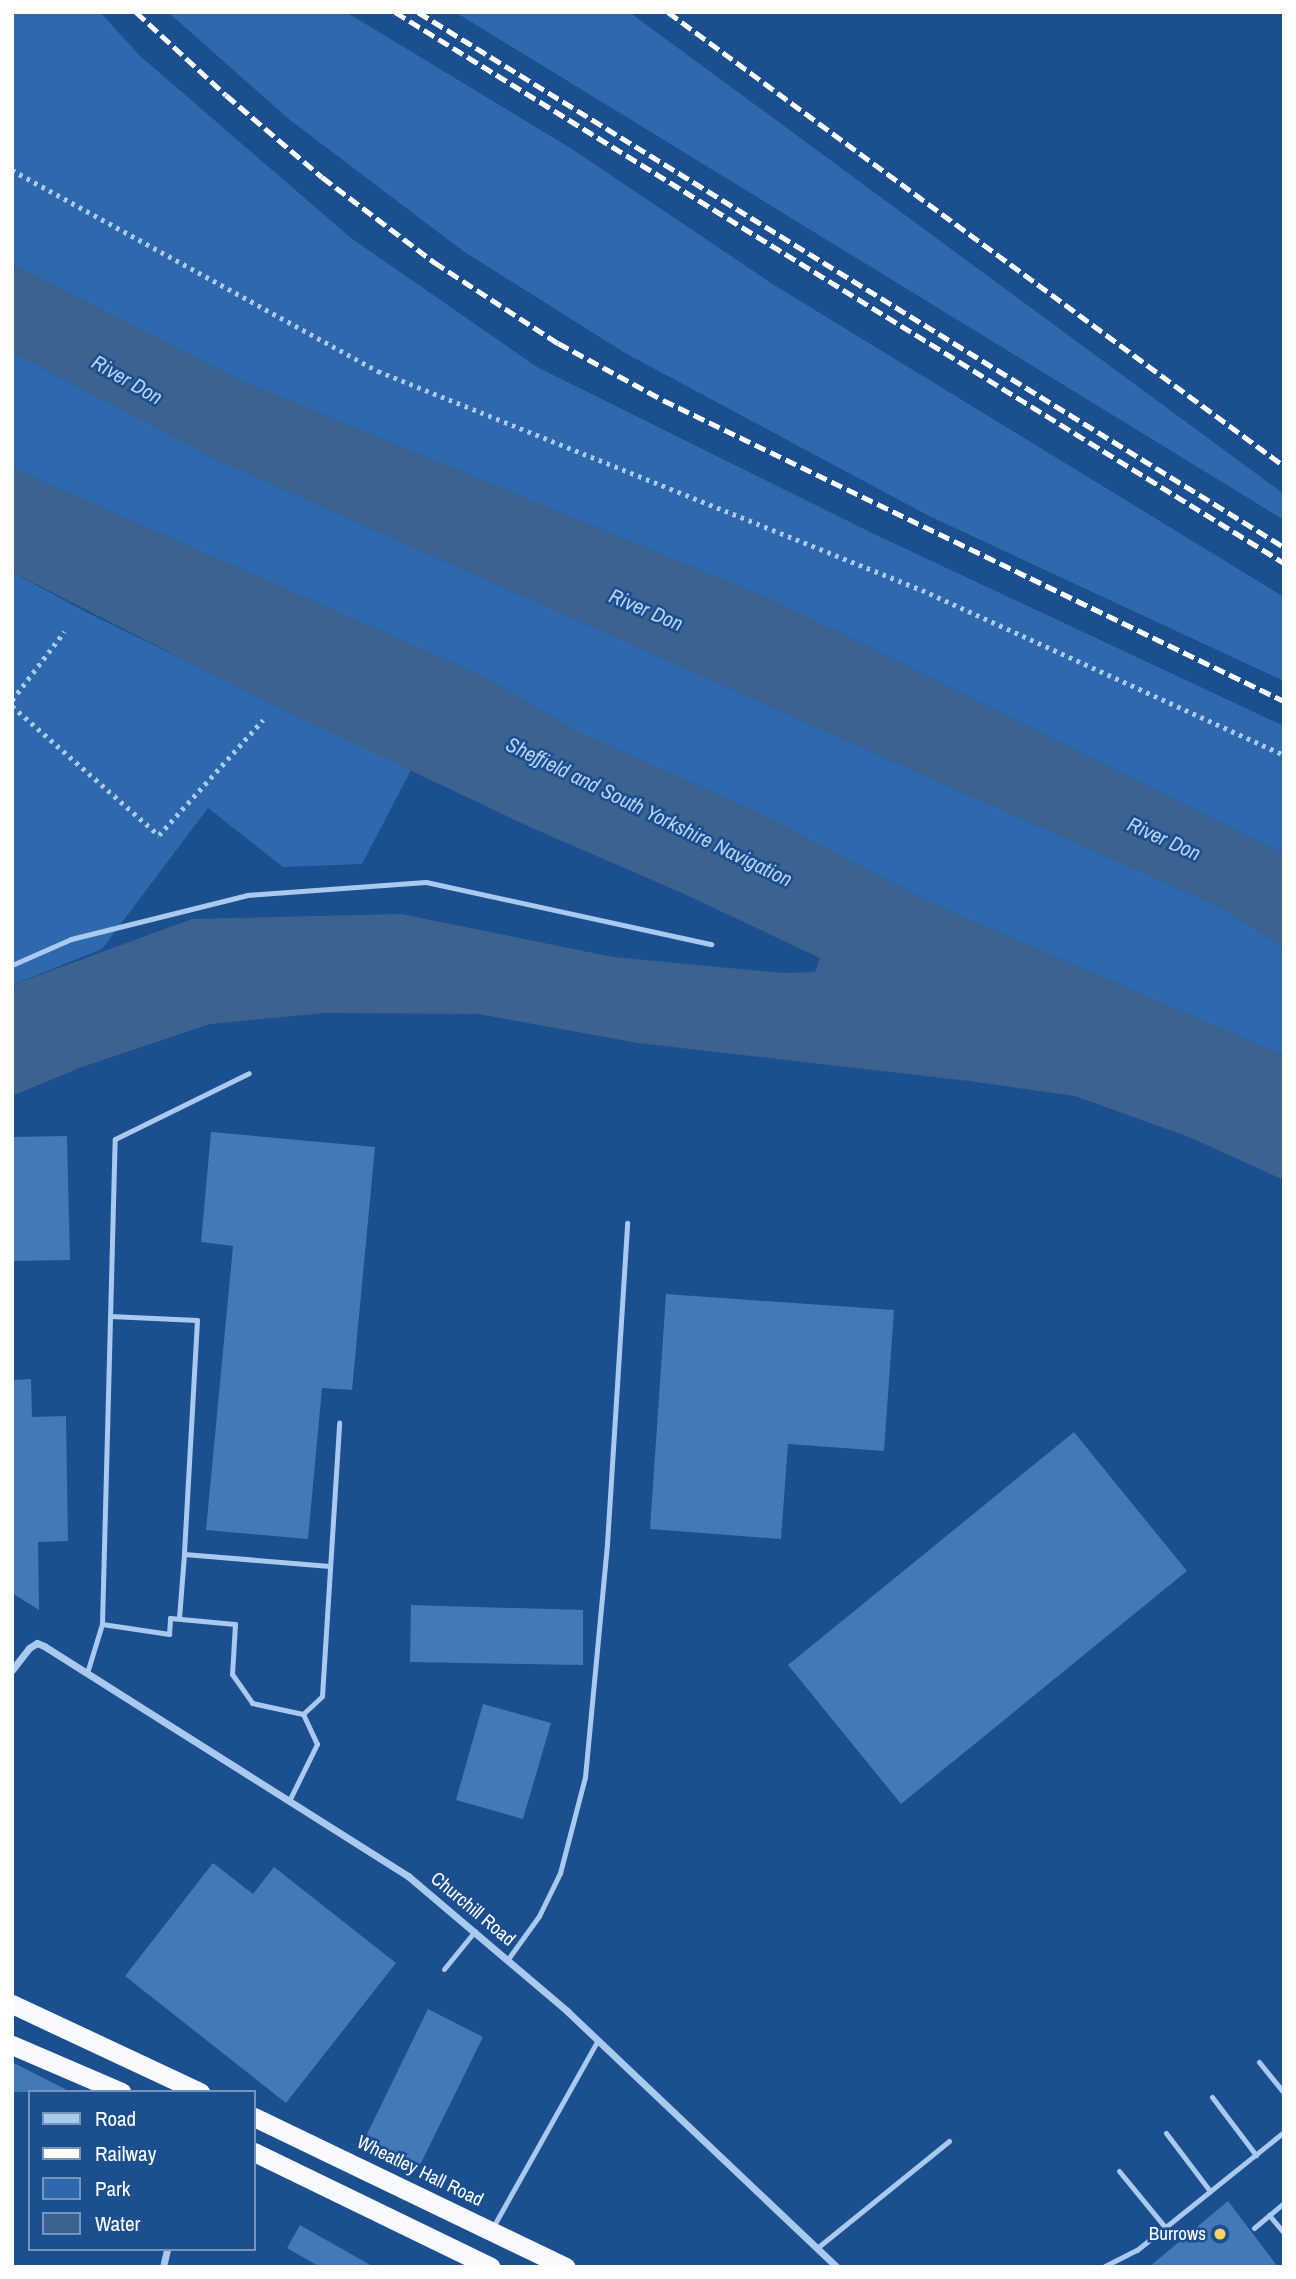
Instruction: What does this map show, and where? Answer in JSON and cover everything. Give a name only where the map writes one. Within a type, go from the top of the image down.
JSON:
[{"type":"highway","points":[[12,2004],[196,2090]]},
{"type":"highway","points":[[12,2045],[116,2090]]},
{"type":"highway","name":"Wheatley Hall Road","points":[[256,2118],[566,2267]]},
{"type":"highway","points":[[256,2153],[491,2267]]},
{"type":"street","name":"Churchill Road","points":[[16,1659],[37,1643],[408,1876],[508,1959],[598,2040],[836,2267]]},
{"type":"street","points":[[12,1670],[16,1659]]},
{"type":"lane","points":[[12,965],[71,939],[247,895],[426,882],[711,944]]},
{"type":"lane","points":[[87,1673],[102,1624],[115,1139],[249,1073]]},
{"type":"lane","points":[[508,1959],[539,1916],[560,1873],[584,1777],[607,1544],[627,1223]]},
{"type":"lane","points":[[110,1316],[197,1320],[179,1618]]},
{"type":"lane","points":[[303,1714],[321,1696],[339,1423]]},
{"type":"lane","points":[[184,1554],[330,1566]]},
{"type":"lane","points":[[102,1624],[169,1634],[170,1618],[235,1625],[232,1674],[252,1703],[303,1714]]},
{"type":"lane","points":[[289,1801],[317,1744],[303,1714]]},
{"type":"lane","points":[[444,1969],[475,1931]]},
{"type":"lane","points":[[491,2231],[598,2040]]},
{"type":"lane","points":[[1259,2062],[1284,2093]]},
{"type":"lane","points":[[1212,2097],[1256,2155]]},
{"type":"lane","points":[[1166,2133],[1210,2191]]},
{"type":"lane","points":[[1103,2267],[1137,2250],[1284,2133]]},
{"type":"lane","points":[[817,2248],[950,2141]]},
{"type":"lane","points":[[1119,2171],[1165,2227]]},
{"type":"lane","points":[[1254,2228],[1284,2203]]},
{"type":"lane","points":[[1269,2215],[1284,2233]]},
{"type":"path","points":[[12,170],[378,371],[922,590],[1284,755]]},
{"type":"path","points":[[12,700],[64,632]]},
{"type":"path","points":[[12,706],[159,835],[263,720]]},
{"type":"green space","points":[[12,12],[100,12],[140,56],[351,238],[537,367],[876,535],[1284,726],[1284,854],[777,602],[244,382],[12,264]]},
{"type":"green space","points":[[168,12],[346,12],[572,149],[774,285],[1284,597],[1284,681],[929,516],[625,353],[463,251],[290,120]]},
{"type":"green space","points":[[455,12],[629,12],[1284,494],[1284,520]]},
{"type":"green space","points":[[12,352],[218,460],[1220,907],[1284,947],[1284,1056],[931,903],[759,813],[578,732],[482,676],[12,468]]},
{"type":"green space","points":[[12,572],[84,611],[411,770],[362,864],[283,867],[208,808],[102,949],[12,985]]},
{"type":"water","name":"River Don","points":[[12,264],[244,382],[777,602],[1284,854],[1284,947],[1220,907],[218,460],[12,352]]},
{"type":"water","name":"Sheffield and South Yorkshire Navigation","points":[[12,468],[482,676],[578,732],[759,813],[931,903],[1284,1056],[1284,1180],[1189,1137],[1075,1096],[969,1081],[638,1043],[478,1014],[324,1013],[210,1024],[79,1068],[12,1096],[12,985],[192,919],[401,914],[613,957],[783,973],[815,972],[820,958],[682,893],[532,828],[287,712],[12,572]]},
{"type":"building","points":[[211,1132],[375,1147],[352,1390],[322,1388],[308,1539],[206,1530],[233,1246],[201,1242]]},
{"type":"building","points":[[67,1136],[70,1260],[12,1261],[12,1137]]},
{"type":"building","points":[[666,1294],[894,1310],[884,1451],[788,1444],[781,1539],[650,1529]]},
{"type":"building","points":[[31,1379],[32,1417],[66,1416],[68,1541],[38,1542],[39,1610],[12,1593],[12,1380]]},
{"type":"building","points":[[1074,1432],[1187,1571],[901,1804],[788,1665]]},
{"type":"building","points":[[411,1605],[583,1610],[583,1665],[410,1662]]},
{"type":"building","points":[[483,1704],[551,1723],[523,1819],[456,1800]]},
{"type":"building","points":[[213,1863],[253,1894],[274,1867],[396,1963],[286,2103],[125,1976]]},
{"type":"building","points":[[428,2009],[483,2037],[420,2165],[365,2138]]},
{"type":"building","points":[[12,2062],[67,2090],[28,2090],[12,2092]]},
{"type":"building","name":"Burrows","points":[[1228,2201],[1278,2267],[1149,2267]]},
{"type":"building","points":[[300,2225],[374,2267],[320,2267],[287,2248]]},
{"type":"railway","points":[[136,12],[226,95],[322,177],[434,262],[558,343],[663,400],[1284,701]]},
{"type":"railway","points":[[395,12],[1284,563]]},
{"type":"railway","points":[[418,12],[1284,547]]},
{"type":"railway","points":[[668,12],[1284,466]]},
{"type":"place","name":"Burrows","points":[[1220,2234]]}]
